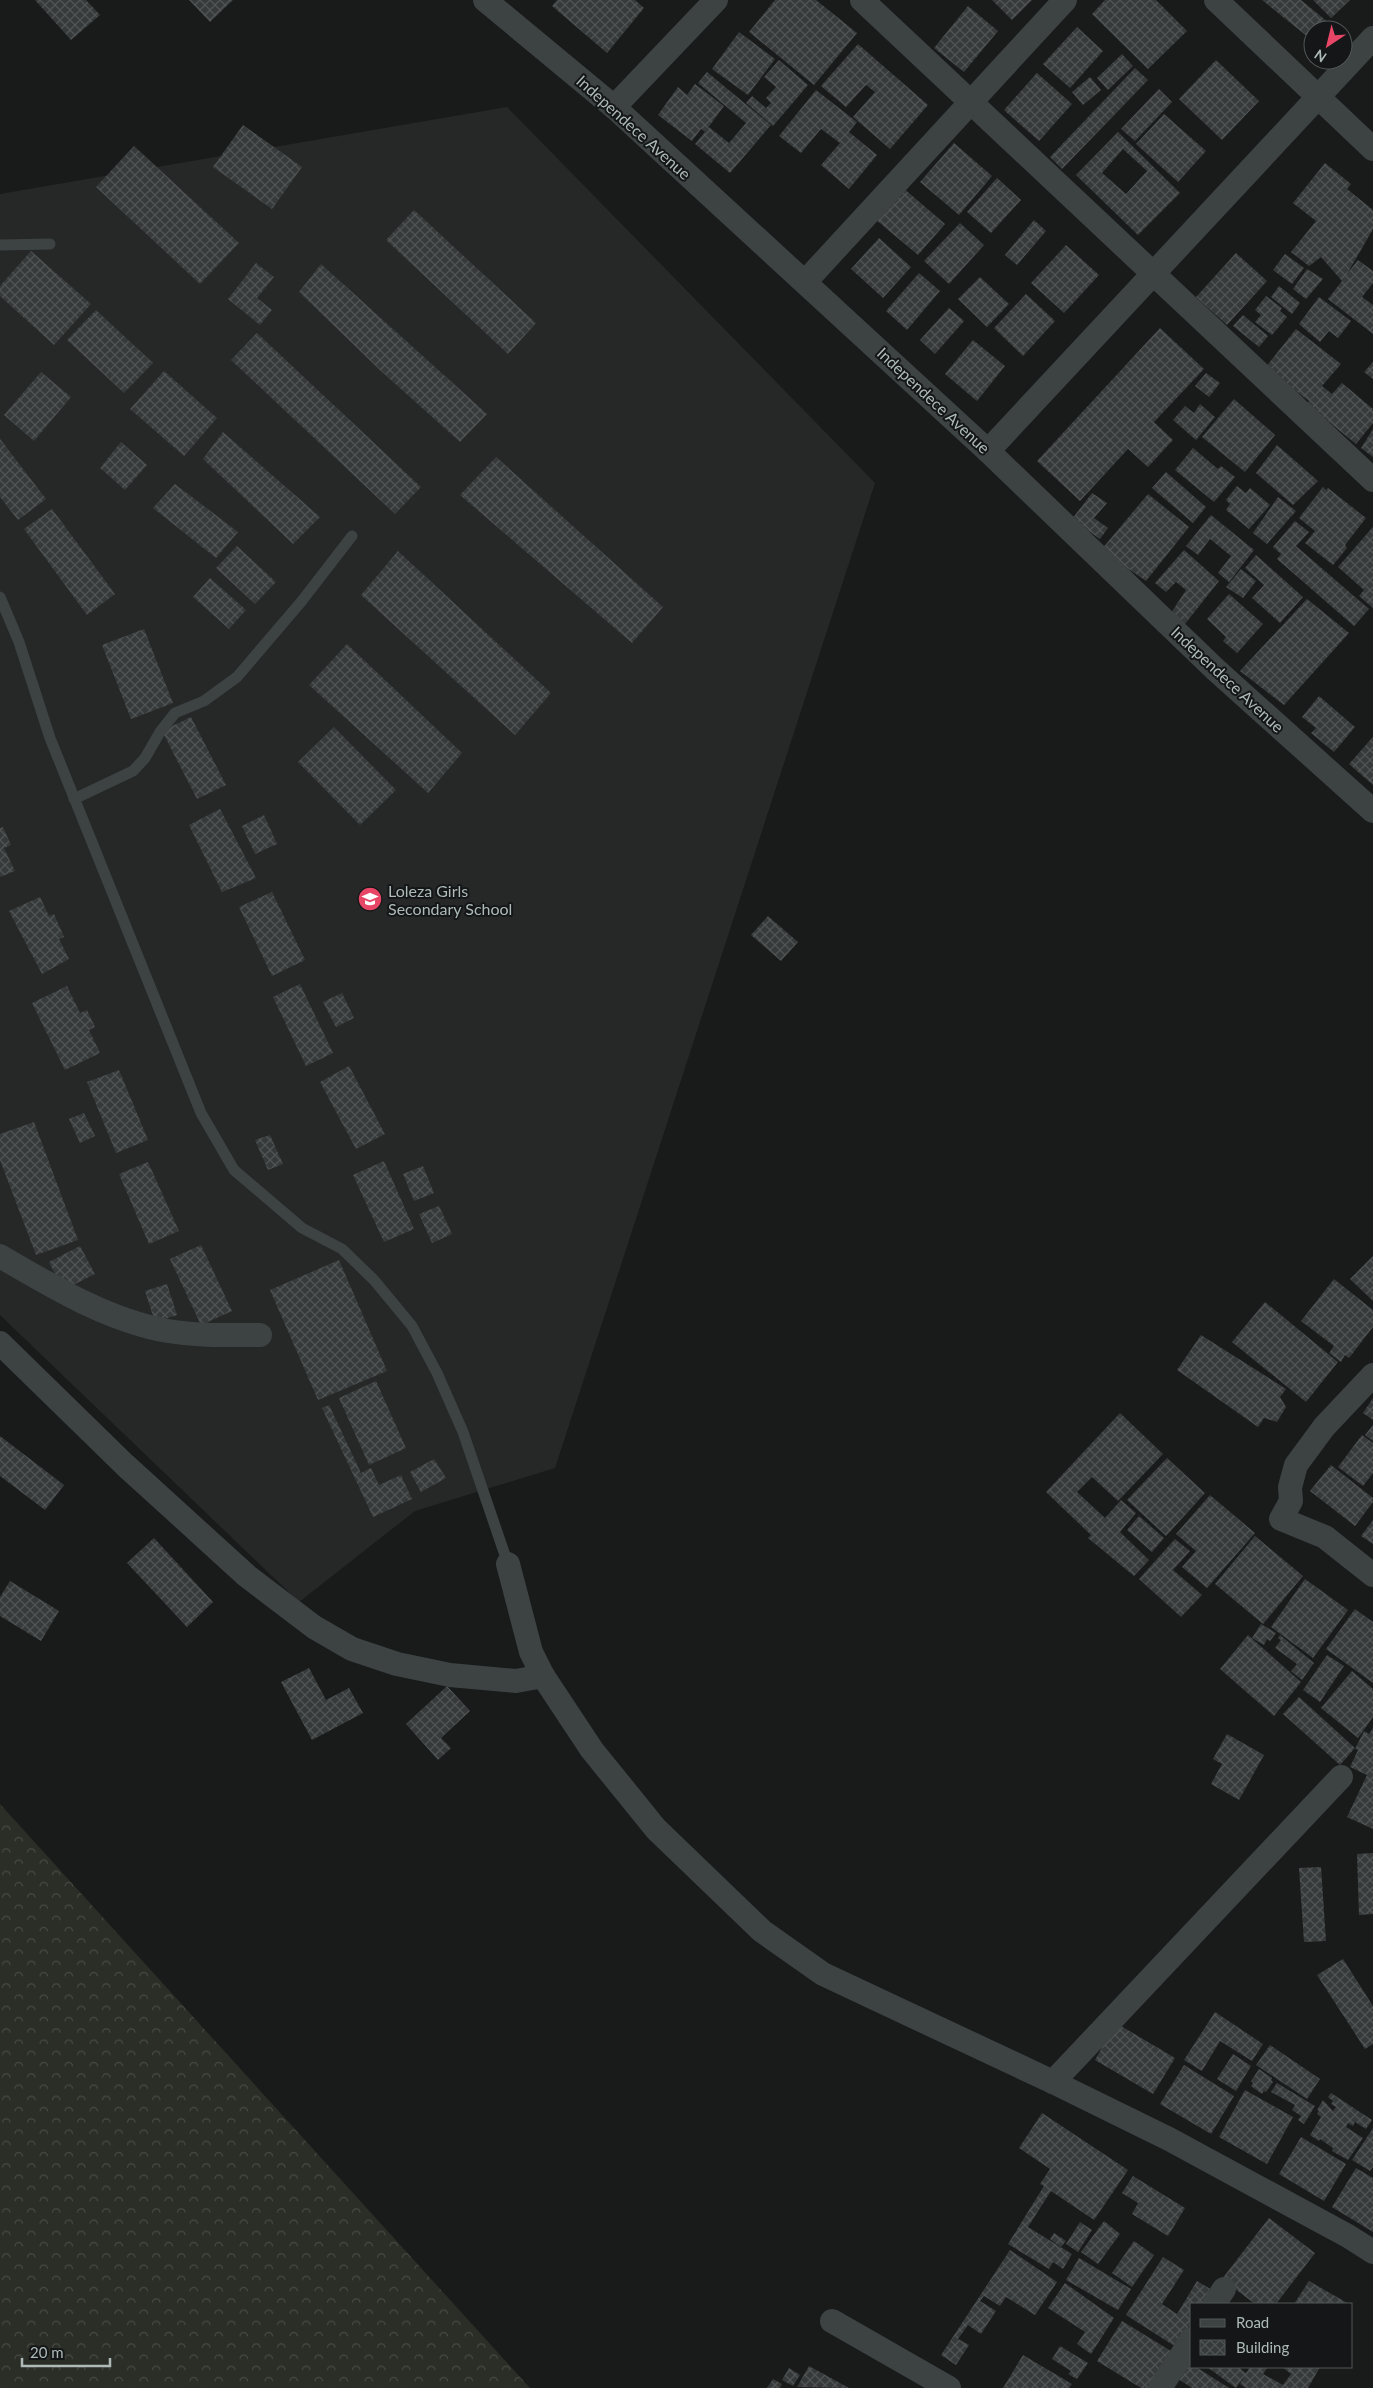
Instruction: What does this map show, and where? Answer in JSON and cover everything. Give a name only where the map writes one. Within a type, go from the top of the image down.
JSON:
[{"type":"street","name":"Independece Avenue","points":[[484,0],[614,107],[988,451],[1216,670],[1373,811]]},
{"type":"street","points":[[614,107],[716,0]]},
{"type":"street","points":[[862,0],[1373,480]]},
{"type":"street","points":[[805,282],[1065,0]]},
{"type":"street","points":[[1216,0],[1373,149]]},
{"type":"street","points":[[988,451],[1373,38]]},
{"type":"street","points":[[0,1256],[55,1288],[131,1320],[166,1331],[260,1336]]},
{"type":"street","points":[[0,1343],[125,1465],[247,1576],[314,1627],[352,1649],[397,1664],[450,1675],[516,1681],[543,1676]]},
{"type":"street","points":[[1373,1374],[1324,1427],[1296,1465],[1290,1487],[1291,1501],[1281,1519],[1325,1538],[1373,1575]]},
{"type":"street","points":[[508,1564],[531,1652],[543,1676],[592,1750],[656,1829],[762,1931],[823,1974],[1053,2082],[1169,2139],[1348,2236],[1373,2252]]},
{"type":"street","points":[[1053,2082],[1341,1777]]},
{"type":"street","points":[[832,2322],[949,2388]]},
{"type":"street","points":[[1160,2388],[1190,2342]]},
{"type":"lane","points":[[0,245],[50,244]]},
{"type":"lane","points":[[74,799],[133,771],[175,713],[204,701],[237,677],[302,602],[352,536]]},
{"type":"lane","points":[[0,597],[19,642],[50,738],[200,1113],[234,1170],[302,1228],[342,1250],[374,1280],[412,1326],[437,1374],[463,1432],[508,1564]]},
{"type":"shaded area","name":"Loleza Girls Secondary School","points":[[507,107],[875,483],[555,1468],[415,1511],[299,1602],[0,1315],[0,194]]},
{"type":"green space","points":[[0,1804],[530,2388],[0,2388]]},
{"type":"building","points":[[35,0],[86,0],[100,15],[71,40]]},
{"type":"building","points":[[189,0],[233,0],[210,22]]},
{"type":"building","points":[[557,0],[635,0],[644,8],[607,53],[552,6]]},
{"type":"building","points":[[775,0],[816,0],[857,33],[814,85],[749,32]]},
{"type":"building","points":[[992,0],[1032,0],[1012,20]]},
{"type":"building","points":[[1105,0],[1156,0],[1187,31],[1148,69],[1092,14]]},
{"type":"building","points":[[1262,0],[1301,0],[1325,20],[1303,20],[1303,33]]},
{"type":"building","points":[[1313,0],[1350,0],[1331,18]]},
{"type":"building","points":[[968,6],[998,31],[964,72],[934,48]]},
{"type":"building","points":[[1077,27],[1103,51],[1070,88],[1043,64]]},
{"type":"building","points":[[739,32],[775,59],[748,95],[712,69]]},
{"type":"building","points":[[858,44],[928,105],[890,149],[853,117],[875,92],[866,85],[846,107],[821,86]]},
{"type":"building","points":[[1122,54],[1133,66],[1108,90],[1097,78]]},
{"type":"building","points":[[779,60],[808,85],[773,126],[746,103],[752,96],[766,108],[771,103],[766,98],[776,87],[764,77]]},
{"type":"building","points":[[1216,60],[1259,101],[1222,140],[1179,99]]},
{"type":"building","points":[[1135,68],[1148,80],[1062,169],[1050,157]]},
{"type":"building","points":[[707,72],[771,125],[730,173],[695,144],[709,127],[729,143],[746,123],[698,83]]},
{"type":"building","points":[[1037,73],[1072,104],[1039,141],[1004,110]]},
{"type":"building","points":[[1090,77],[1101,90],[1083,105],[1072,92]]},
{"type":"building","points":[[695,84],[724,106],[705,132],[701,129],[692,141],[658,115],[678,87],[687,95]]},
{"type":"building","points":[[1159,89],[1172,102],[1135,141],[1121,129]]},
{"type":"building","points":[[816,90],[857,122],[849,132],[877,155],[849,189],[821,165],[840,143],[821,129],[801,153],[779,136]]},
{"type":"building","points":[[1164,114],[1206,151],[1178,182],[1136,144]]},
{"type":"building","points":[[243,125],[302,167],[272,209],[213,167]]},
{"type":"building","points":[[1118,132],[1180,193],[1138,235],[1076,175]],"holes":[[[1123,149],[1147,171],[1126,194],[1102,173]]]},
{"type":"building","points":[[954,143],[992,176],[959,215],[920,182]]},
{"type":"building","points":[[134,146],[239,243],[200,284],[96,187]]},
{"type":"building","points":[[1325,163],[1351,184],[1347,189],[1373,210],[1373,229],[1347,274],[1358,260],[1373,271],[1373,283],[1362,297],[1373,305],[1373,334],[1328,299],[1342,281],[1321,257],[1309,266],[1291,252],[1316,221],[1293,203]]},
{"type":"building","points":[[997,178],[1021,200],[991,233],[967,212]]},
{"type":"building","points":[[902,187],[945,224],[918,255],[875,219]]},
{"type":"building","points":[[414,210],[536,323],[508,354],[386,240]]},
{"type":"building","points":[[1034,220],[1046,231],[1017,265],[1005,255]]},
{"type":"building","points":[[960,223],[984,245],[949,284],[924,261]]},
{"type":"building","points":[[879,238],[911,267],[883,298],[851,269]]},
{"type":"building","points":[[1066,245],[1099,275],[1064,313],[1031,283]]},
{"type":"building","points":[[31,251],[91,304],[54,345],[0,296],[0,286]]},
{"type":"building","points":[[1236,253],[1267,281],[1227,325],[1196,297]]},
{"type":"building","points":[[1285,254],[1304,268],[1292,284],[1273,270]]},
{"type":"building","points":[[256,263],[274,277],[257,298],[272,310],[260,325],[228,299]]},
{"type":"building","points":[[321,264],[487,414],[460,442],[381,371],[299,292]]},
{"type":"building","points":[[1307,269],[1323,279],[1306,299],[1293,289]]},
{"type":"building","points":[[919,273],[940,291],[907,330],[886,311]]},
{"type":"building","points":[[980,277],[1009,304],[987,327],[958,299]]},
{"type":"building","points":[[1279,286],[1300,303],[1292,314],[1271,297]]},
{"type":"building","points":[[1026,294],[1055,321],[1023,356],[994,328]]},
{"type":"building","points":[[1266,296],[1282,308],[1280,311],[1287,317],[1272,335],[1255,322],[1261,315],[1255,310]]},
{"type":"building","points":[[1319,297],[1351,321],[1338,338],[1329,331],[1320,342],[1299,324]]},
{"type":"building","points":[[949,308],[964,321],[935,354],[920,340]]},
{"type":"building","points":[[96,310],[153,363],[124,393],[67,340]]},
{"type":"building","points":[[1243,315],[1268,336],[1259,347],[1233,326]]},
{"type":"building","points":[[1160,328],[1204,369],[1154,422],[1173,440],[1148,467],[1128,449],[1080,501],[1037,461]]},
{"type":"building","points":[[1296,329],[1341,364],[1322,386],[1332,394],[1342,383],[1373,409],[1373,423],[1356,444],[1307,404],[1314,395],[1309,401],[1265,368]]},
{"type":"building","points":[[257,333],[421,487],[395,514],[231,360]]},
{"type":"building","points":[[973,340],[1005,366],[977,401],[945,374]]},
{"type":"building","points":[[1373,362],[1373,379],[1364,372]]},
{"type":"building","points":[[164,371],[217,418],[184,456],[130,409]]},
{"type":"building","points":[[41,372],[71,397],[34,441],[4,415]]},
{"type":"building","points":[[1206,373],[1220,383],[1209,397],[1195,386]]},
{"type":"building","points":[[1234,399],[1275,435],[1245,472],[1202,437]]},
{"type":"building","points":[[1200,404],[1215,417],[1196,440],[1173,420],[1185,406],[1194,413]]},
{"type":"building","points":[[1373,429],[1373,457],[1361,448]]},
{"type":"building","points":[[223,432],[320,517],[293,544],[203,459]]},
{"type":"building","points":[[0,439],[46,499],[18,520],[0,497]]},
{"type":"building","points":[[121,442],[147,465],[125,490],[100,468]]},
{"type":"building","points":[[1277,445],[1318,481],[1293,505],[1256,473]]},
{"type":"building","points":[[1193,448],[1218,469],[1221,466],[1235,477],[1214,502],[1175,470]]},
{"type":"building","points":[[496,457],[663,607],[632,643],[460,495]]},
{"type":"building","points":[[1166,472],[1206,507],[1193,523],[1152,488]]},
{"type":"building","points":[[175,484],[238,532],[216,558],[153,508]]},
{"type":"building","points":[[1237,486],[1246,493],[1250,488],[1270,505],[1249,529],[1226,510],[1230,504],[1226,500]]},
{"type":"building","points":[[1323,487],[1326,490],[1328,488],[1366,518],[1345,545],[1347,548],[1333,565],[1305,543],[1315,531],[1299,518]]},
{"type":"building","points":[[1092,493],[1107,503],[1094,518],[1108,528],[1100,539],[1072,519]]},
{"type":"building","points":[[1148,494],[1189,527],[1146,581],[1101,550]]},
{"type":"building","points":[[1278,497],[1296,511],[1267,544],[1253,533]]},
{"type":"building","points":[[52,509],[115,594],[87,615],[24,529]]},
{"type":"building","points":[[1211,515],[1254,550],[1229,582],[1218,573],[1231,556],[1210,539],[1198,555],[1186,546]]},
{"type":"building","points":[[1295,521],[1309,532],[1296,546],[1369,609],[1354,626],[1277,559],[1281,554],[1273,547]]},
{"type":"building","points":[[1373,527],[1373,608],[1359,596],[1364,590],[1338,567]]},
{"type":"building","points":[[237,546],[276,582],[255,604],[216,568]]},
{"type":"building","points":[[1184,550],[1219,581],[1185,624],[1171,613],[1186,590],[1176,582],[1166,592],[1155,583]]},
{"type":"building","points":[[398,551],[551,693],[515,735],[361,595]]},
{"type":"building","points":[[1256,555],[1303,597],[1280,623],[1252,598],[1264,585],[1245,568]]},
{"type":"building","points":[[1241,569],[1256,581],[1243,598],[1226,587]]},
{"type":"building","points":[[210,578],[246,610],[229,629],[193,597]]},
{"type":"building","points":[[1229,594],[1263,624],[1237,653],[1223,641],[1226,637],[1207,619]]},
{"type":"building","points":[[1307,599],[1349,633],[1284,705],[1240,671]]},
{"type":"building","points":[[144,629],[173,703],[131,719],[102,645]]},
{"type":"building","points":[[347,644],[462,753],[428,793],[309,685]]},
{"type":"building","points":[[1319,696],[1355,727],[1334,752],[1311,733],[1316,728],[1302,717]]},
{"type":"building","points":[[191,717],[226,785],[197,799],[162,731]]},
{"type":"building","points":[[334,727],[396,790],[360,825],[298,762]]},
{"type":"building","points":[[1373,737],[1373,785],[1349,764]]},
{"type":"building","points":[[220,809],[256,878],[222,892],[189,825]]},
{"type":"building","points":[[264,815],[277,844],[255,854],[242,826]]},
{"type":"building","points":[[3,827],[11,845],[4,848],[15,871],[0,877],[0,828]]},
{"type":"building","points":[[272,892],[305,960],[272,976],[239,907]]},
{"type":"building","points":[[40,897],[49,916],[54,914],[64,937],[59,939],[69,959],[42,974],[9,911]]},
{"type":"building","points":[[768,916],[798,942],[781,961],[751,935]]},
{"type":"building","points":[[300,984],[333,1053],[306,1066],[273,997]]},
{"type":"building","points":[[67,986],[80,1013],[87,1010],[95,1027],[89,1030],[100,1053],[65,1070],[32,1003]]},
{"type":"building","points":[[342,993],[354,1018],[336,1027],[323,1002]]},
{"type":"building","points":[[349,1066],[385,1134],[356,1149],[320,1082]]},
{"type":"building","points":[[119,1070],[148,1140],[116,1153],[87,1082]]},
{"type":"building","points":[[84,1113],[95,1136],[80,1143],[69,1119]]},
{"type":"building","points":[[34,1122],[78,1240],[36,1255],[0,1160],[0,1134]]},
{"type":"building","points":[[270,1135],[283,1164],[268,1170],[255,1140]]},
{"type":"building","points":[[384,1161],[414,1229],[384,1242],[353,1175]]},
{"type":"building","points":[[148,1162],[179,1231],[149,1244],[119,1174]]},
{"type":"building","points":[[423,1166],[434,1193],[414,1201],[403,1174]]},
{"type":"building","points":[[439,1206],[452,1234],[432,1243],[419,1214]]},
{"type":"building","points":[[201,1245],[232,1311],[201,1325],[170,1259]]},
{"type":"building","points":[[80,1246],[95,1274],[63,1290],[49,1262]]},
{"type":"building","points":[[1373,1256],[1373,1301],[1350,1279]]},
{"type":"building","points":[[339,1260],[387,1371],[318,1400],[270,1290]]},
{"type":"building","points":[[1334,1279],[1373,1310],[1373,1327],[1349,1358],[1345,1355],[1341,1362],[1329,1353],[1334,1346],[1301,1321]]},
{"type":"building","points":[[167,1284],[177,1315],[155,1322],[145,1291]]},
{"type":"building","points":[[1265,1302],[1338,1362],[1306,1402],[1232,1342]]},
{"type":"building","points":[[1201,1335],[1286,1389],[1280,1397],[1286,1407],[1277,1422],[1264,1418],[1258,1427],[1177,1370]]},
{"type":"building","points":[[376,1381],[406,1448],[369,1465],[339,1398]]},
{"type":"building","points":[[1373,1398],[1373,1420],[1363,1413]]},
{"type":"building","points":[[329,1405],[361,1473],[371,1468],[379,1485],[401,1475],[412,1499],[373,1517],[322,1408]]},
{"type":"building","points":[[1120,1413],[1163,1454],[1118,1501],[1092,1477],[1077,1492],[1105,1518],[1121,1500],[1136,1513],[1120,1532],[1149,1560],[1134,1576],[1088,1538],[1091,1535],[1046,1492]]},
{"type":"building","points":[[1373,1425],[1373,1441],[1365,1435]]},
{"type":"building","points":[[1362,1435],[1373,1443],[1373,1473],[1363,1486],[1338,1467]]},
{"type":"building","points":[[0,1436],[64,1485],[45,1510],[0,1476]]},
{"type":"building","points":[[1167,1458],[1205,1493],[1166,1536],[1127,1500]]},
{"type":"building","points":[[434,1459],[446,1478],[421,1492],[410,1472]]},
{"type":"building","points":[[1331,1465],[1373,1498],[1373,1502],[1355,1526],[1310,1491]]},
{"type":"building","points":[[1210,1495],[1255,1533],[1207,1588],[1182,1567],[1196,1551],[1176,1534]]},
{"type":"building","points":[[1139,1516],[1164,1538],[1152,1552],[1127,1530]]},
{"type":"building","points":[[1373,1520],[1373,1544],[1361,1536]]},
{"type":"building","points":[[1255,1536],[1303,1576],[1263,1624],[1215,1584]]},
{"type":"building","points":[[154,1538],[213,1602],[187,1627],[127,1563]]},
{"type":"building","points":[[1175,1539],[1190,1551],[1173,1570],[1202,1595],[1181,1617],[1139,1579]]},
{"type":"building","points":[[1305,1579],[1348,1610],[1313,1658],[1271,1627]]},
{"type":"building","points":[[10,1581],[59,1611],[41,1641],[0,1616],[0,1597]]},
{"type":"building","points":[[1355,1609],[1373,1622],[1373,1683],[1326,1649]]},
{"type":"building","points":[[1261,1624],[1276,1633],[1270,1641],[1267,1639],[1264,1645],[1252,1638]]},
{"type":"building","points":[[1248,1635],[1301,1682],[1274,1716],[1220,1669]]},
{"type":"building","points":[[1280,1635],[1314,1663],[1302,1680],[1291,1671],[1297,1664],[1275,1648],[1281,1640],[1278,1638]]},
{"type":"building","points":[[1327,1655],[1344,1666],[1320,1702],[1303,1690]]},
{"type":"building","points":[[309,1668],[326,1700],[349,1688],[363,1713],[312,1740],[281,1682]]},
{"type":"building","points":[[1352,1671],[1373,1689],[1373,1717],[1358,1738],[1321,1708]]},
{"type":"building","points":[[447,1686],[470,1711],[441,1738],[451,1748],[438,1760],[406,1724]]},
{"type":"building","points":[[1299,1697],[1355,1748],[1340,1765],[1283,1714]]},
{"type":"building","points":[[1373,1728],[1373,1829],[1347,1817],[1367,1775],[1350,1767],[1358,1750],[1355,1749],[1364,1731],[1369,1734]]},
{"type":"building","points":[[1227,1734],[1264,1755],[1239,1800],[1211,1784],[1222,1764],[1213,1759]]},
{"type":"building","points":[[1373,1853],[1373,1914],[1359,1915],[1357,1854]]},
{"type":"building","points":[[1321,1867],[1326,1941],[1304,1942],[1299,1868]]},
{"type":"building","points":[[1343,1959],[1373,2006],[1373,2044],[1365,2049],[1317,1975]]},
{"type":"building","points":[[1215,2012],[1263,2044],[1252,2061],[1220,2041],[1202,2071],[1184,2060]]},
{"type":"building","points":[[1116,2023],[1175,2058],[1153,2094],[1095,2060]]},
{"type":"building","points":[[1270,2045],[1320,2079],[1307,2099],[1256,2065]]},
{"type":"building","points":[[1233,2054],[1251,2066],[1236,2091],[1217,2079]]},
{"type":"building","points":[[1184,2065],[1234,2096],[1211,2134],[1160,2104]]},
{"type":"building","points":[[1259,2069],[1272,2078],[1273,2082],[1266,2092],[1264,2091],[1262,2094],[1251,2086],[1253,2083],[1251,2081]]},
{"type":"building","points":[[1277,2083],[1315,2106],[1304,2124],[1298,2120],[1301,2116],[1292,2110],[1295,2105],[1271,2092]]},
{"type":"building","points":[[1245,2090],[1293,2117],[1267,2164],[1219,2137]]},
{"type":"building","points":[[1331,2093],[1372,2120],[1366,2129],[1355,2122],[1353,2126],[1348,2123],[1346,2127],[1363,2138],[1348,2160],[1332,2151],[1333,2148],[1320,2139],[1319,2141],[1310,2135],[1321,2117],[1317,2114],[1319,2111],[1317,2110],[1323,2100],[1333,2111],[1336,2107],[1331,2104],[1333,2101],[1328,2097]]},
{"type":"building","points":[[1042,2113],[1128,2170],[1094,2220],[1051,2191],[1028,2227],[1072,2254],[1063,2269],[1053,2262],[1049,2269],[1008,2244],[1044,2186],[1040,2184],[1050,2169],[1019,2148]]},
{"type":"building","points":[[1373,2128],[1373,2167],[1370,2171],[1352,2160]]},
{"type":"building","points":[[1301,2137],[1346,2164],[1324,2201],[1279,2174]]},
{"type":"building","points":[[1356,2168],[1373,2178],[1373,2232],[1332,2207]]},
{"type":"building","points":[[1133,2176],[1185,2208],[1168,2236],[1132,2214],[1138,2203],[1122,2193]]},
{"type":"building","points":[[1269,2218],[1315,2253],[1277,2303],[1254,2303],[1222,2279]]},
{"type":"building","points":[[1104,2221],[1120,2234],[1098,2264],[1081,2252]]},
{"type":"building","points":[[1080,2222],[1092,2230],[1078,2252],[1066,2244]]},
{"type":"building","points":[[1054,2233],[1066,2241],[1061,2247],[1050,2239]]},
{"type":"building","points":[[1134,2241],[1154,2255],[1132,2287],[1112,2273]]},
{"type":"building","points":[[1010,2250],[1057,2282],[1035,2315],[1006,2297],[1000,2306],[984,2296],[980,2301],[996,2311],[981,2334],[968,2325],[958,2339],[969,2345],[956,2365],[941,2355]]},
{"type":"building","points":[[1163,2257],[1184,2270],[1162,2304],[1177,2314],[1197,2281],[1212,2290],[1204,2303],[1190,2303],[1190,2325],[1176,2347],[1126,2315]]},
{"type":"building","points":[[1079,2258],[1131,2289],[1118,2310],[1066,2280]]},
{"type":"building","points":[[1309,2281],[1347,2303],[1295,2303]]},
{"type":"building","points":[[1065,2283],[1114,2318],[1091,2354],[1077,2344],[1085,2332],[1048,2308]]},
{"type":"building","points":[[1122,2321],[1171,2351],[1149,2388],[1141,2388],[1097,2361]]},
{"type":"building","points":[[1060,2346],[1088,2363],[1077,2379],[1068,2374],[1071,2371],[1052,2359]]},
{"type":"building","points":[[1023,2355],[1072,2384],[1069,2388],[1003,2388]]},
{"type":"building","points":[[1183,2358],[1190,2363],[1190,2368],[1198,2368],[1229,2388],[1192,2388],[1172,2375]]},
{"type":"building","points":[[809,2366],[849,2388],[797,2387]]},
{"type":"building","points":[[789,2368],[800,2375],[793,2386],[782,2380]]},
{"type":"building","points":[[1208,2368],[1239,2368],[1246,2373],[1249,2368],[1267,2368],[1263,2374],[1283,2385],[1291,2374],[1283,2368],[1319,2368],[1308,2388],[1246,2388],[1240,2384],[1245,2375],[1236,2388]]},
{"type":"building","points":[[773,2379],[782,2384],[780,2388],[767,2388]]},
{"type":"place","name":"Loleza Girls Secondary School","points":[[370,899]]}]
